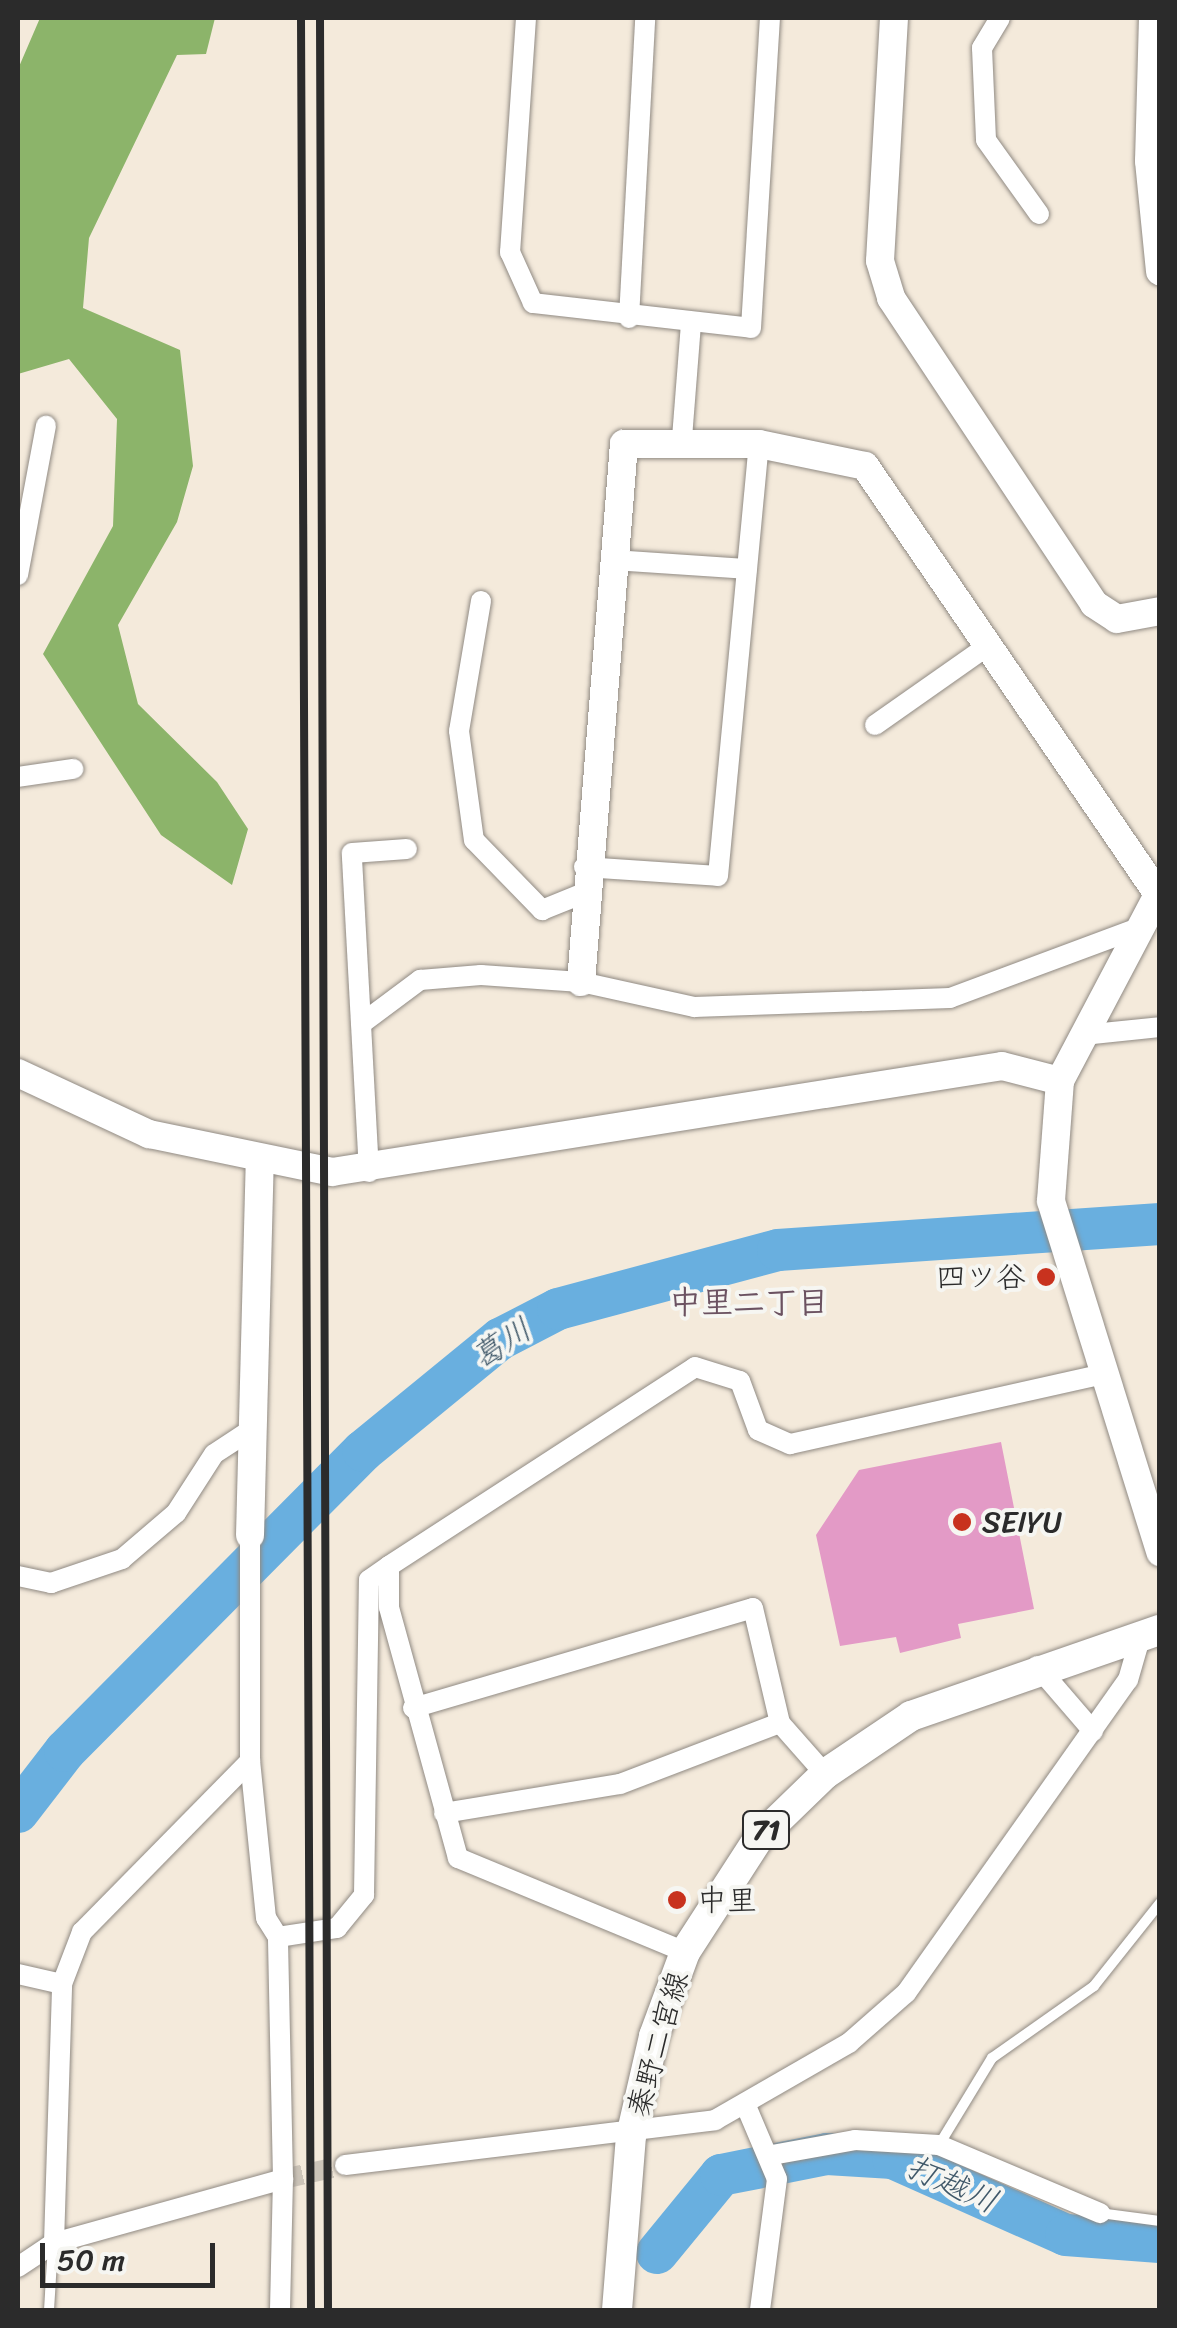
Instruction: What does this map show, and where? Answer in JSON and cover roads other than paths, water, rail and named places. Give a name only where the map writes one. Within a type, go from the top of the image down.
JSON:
[{"type":"main road","name":"秦野二宮線","points":[[617,2310],[631,2136],[685,1952],[758,1839],[825,1774],[910,1716],[1037,1666],[1150,1632]]},
{"type":"street","points":[[526,18],[510,252],[533,303],[629,318],[750,328],[770,18]]},
{"type":"street","points":[[629,318],[645,18]]},
{"type":"street","points":[[894,18],[880,262],[891,298],[1094,604],[1117,619],[1160,611]]},
{"type":"street","points":[[1000,18],[982,48],[986,140],[1039,214]]},
{"type":"street","points":[[1153,18],[1160,271]]},
{"type":"street","points":[[682,438],[691,323]]},
{"type":"street","points":[[18,574],[46,426]]},
{"type":"street","points":[[581,982],[584,880],[624,444],[682,438],[759,444],[865,466],[1159,892],[1060,1081],[1052,1201],[1098,1375],[1160,1552]]},
{"type":"street","points":[[481,601],[459,731],[474,840],[542,910],[584,880],[718,876],[759,444]]},
{"type":"street","points":[[612,560],[748,569]]},
{"type":"street","points":[[876,725],[989,645]]},
{"type":"street","points":[[18,776],[73,769]]},
{"type":"street","points":[[370,1172],[365,1022],[352,854],[407,848]]},
{"type":"street","points":[[365,1022],[420,980],[581,982],[694,1007],[900,1003],[980,989],[1140,927]]},
{"type":"street","points":[[1083,1035],[1160,1027]]},
{"type":"street","points":[[18,1074],[106,1119],[260,1163],[370,1172],[1002,1066],[1060,1081]]},
{"type":"street","points":[[260,1163],[250,1535],[250,1761],[266,1918],[278,1938],[280,2310]]},
{"type":"street","points":[[278,1938],[337,1928],[364,1895],[369,1580],[389,1566],[695,1367],[740,1381],[758,1430],[790,1444],[1098,1375]]},
{"type":"street","points":[[18,1576],[52,1583],[122,1559],[176,1513],[214,1454],[252,1428]]},
{"type":"street","points":[[389,1566],[413,1708],[458,1858],[492,1878],[685,1952]]},
{"type":"street","points":[[413,1708],[754,1608],[780,1723],[825,1774]]},
{"type":"street","points":[[344,2165],[475,2144],[631,2136],[746,2106],[849,2043],[906,1992],[1128,1680],[1150,1632]]},
{"type":"street","points":[[1037,1666],[1093,1731]]},
{"type":"street","points":[[444,1813],[620,1784],[780,1723]]},
{"type":"street","points":[[54,2242],[62,1984],[82,1932],[250,1761]]},
{"type":"street","points":[[18,1974],[62,1984]]},
{"type":"street","points":[[746,2106],[772,2155],[777,2178],[760,2310]]},
{"type":"street","points":[[772,2155],[855,2140],[939,2145],[1100,2213]]},
{"type":"street","points":[[18,2267],[54,2242],[282,2179]]},
{"type":"lane","points":[[939,2145],[992,2058],[1094,1986],[1160,1903]]},
{"type":"lane","points":[[1100,2213],[1160,2221]]},
{"type":"lane","points":[[49,2310],[54,2242]]},
{"type":"waterway","name":"葛川","points":[[18,1812],[65,1751],[363,1451],[500,1339],[558,1309],[778,1250],[1160,1224]]},
{"type":"waterway","name":"打越川","points":[[657,2253],[721,2175],[827,2154],[893,2158],[1066,2235],[1160,2242]]},
{"type":"tunnel","points":[[283,2179],[345,2165]]},
{"type":"railway","points":[[301,18],[311,2310]]},
{"type":"railway","points":[[320,18],[328,2310]]},
{"type":"place","name":"四ツ谷","points":[[1046,1277]]},
{"type":"place","name":"SEIYU","points":[[962,1522]]},
{"type":"place","name":"中里","points":[[677,1900]]},
{"type":"district","name":"中里二丁目","points":[[749,1303]]}]
